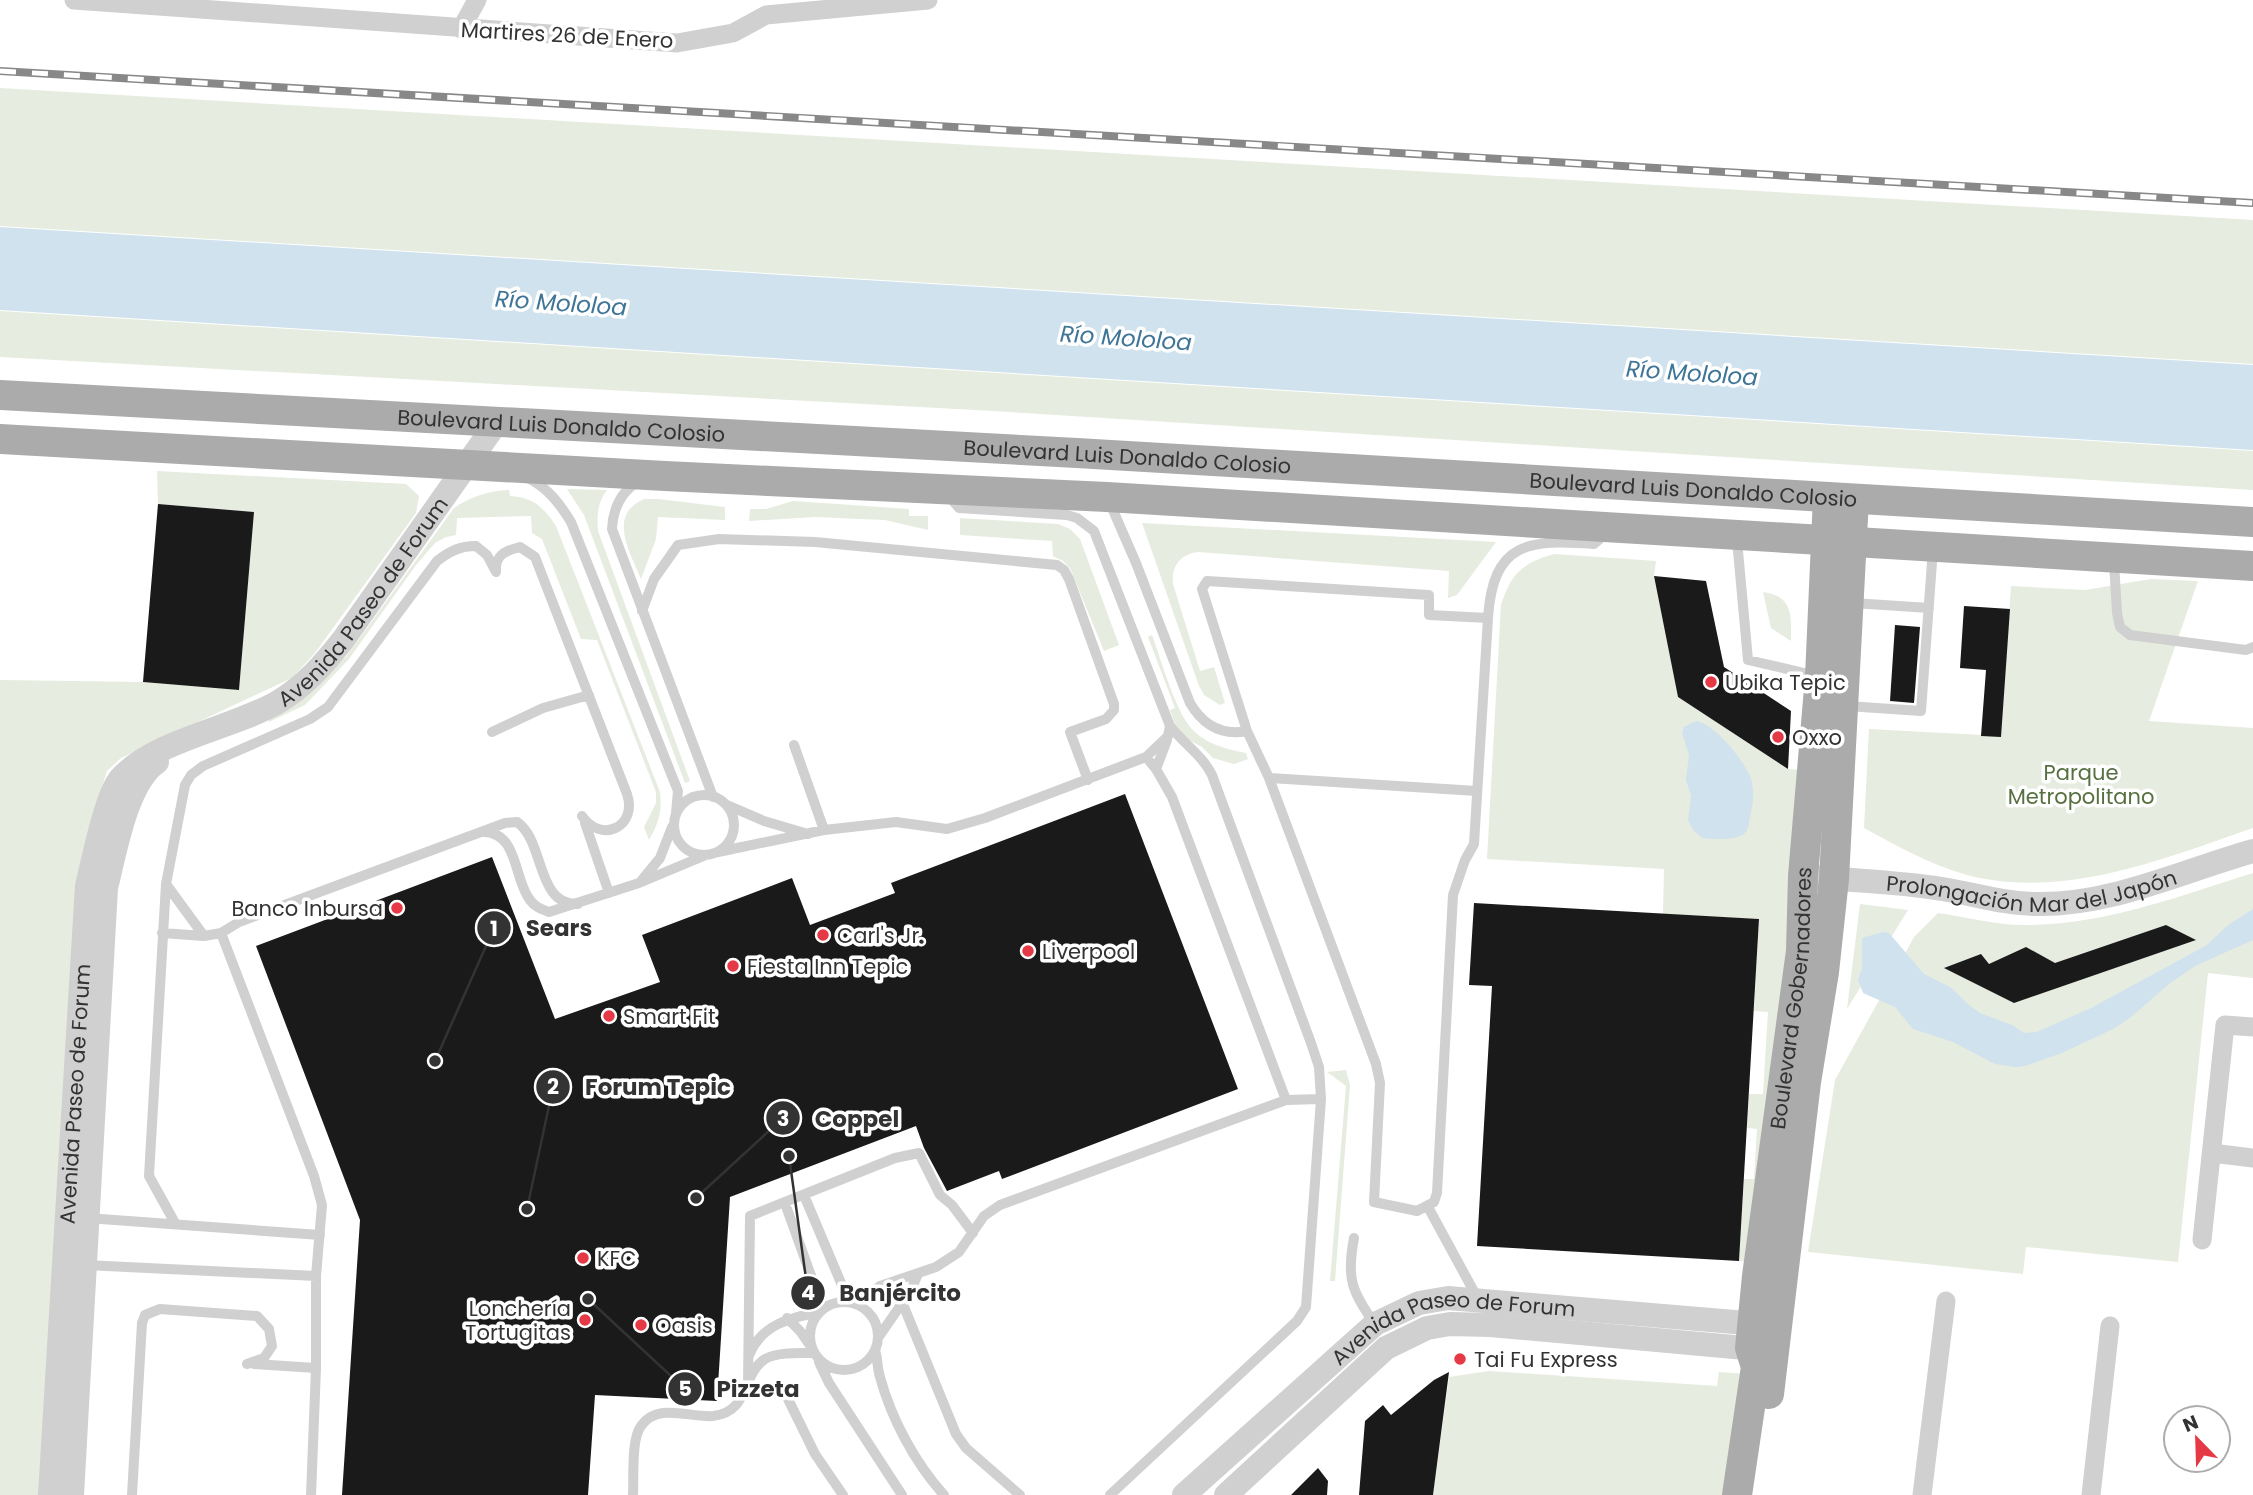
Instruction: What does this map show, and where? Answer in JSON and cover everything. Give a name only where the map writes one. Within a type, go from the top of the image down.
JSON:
[{"type":"main road","name":"Boulevard Luis Donaldo Colosio","points":[[0,395],[1077,453],[2253,522]]},
{"type":"main road","name":"Boulevard Luis Donaldo Colosio","points":[[0,439],[665,476],[1107,497],[2253,566]]},
{"type":"main road","points":[[827,483],[837,475],[852,470],[1080,481],[1088,476],[1091,466],[1086,456],[1077,453]]},
{"type":"main road","points":[[1107,497],[1114,481],[1128,472],[1137,471],[1408,487],[1435,475]]},
{"type":"main road","name":"Boulevard Gobernadores","points":[[1757,1495],[1763,1337],[1801,951],[1803,876],[1820,677],[1839,541],[1841,498]]},
{"type":"main road","name":"Boulevard Gobernadores","points":[[1737,1495],[1756,1367],[1824,972],[1834,879],[1848,603],[1839,541]]},
{"type":"street","name":"Martires 26 de Enero","points":[[74,0],[286,8],[461,29],[677,44],[733,33],[779,7],[928,0]]},
{"type":"street","points":[[461,29],[477,0]]},
{"type":"street","name":"Avenida Paseo de Forum","points":[[50,1495],[77,1217],[87,886],[104,817],[119,780],[142,761],[275,703],[318,670],[475,466],[497,422]]},
{"type":"street","name":"Prolongación Mar del Japón","points":[[1803,876],[1941,889],[2006,901],[2048,903],[2102,897],[2252,853]]},
{"type":"street","points":[[2202,1240],[2225,1025],[2253,1027]]},
{"type":"street","points":[[2212,1153],[2253,1158]]},
{"type":"street","name":"Avenida Paseo de Forum","points":[[72,1495],[74,1264]]},
{"type":"street","name":"Avenida Paseo de Forum","points":[[1185,1495],[1375,1324],[1419,1303],[1448,1298],[1478,1300],[1763,1337]]},
{"type":"street","points":[[1922,1495],[1946,1301]]},
{"type":"street","name":"Avenida Paseo de Forum","points":[[1226,1495],[1390,1345],[1427,1328],[1450,1324],[1490,1325],[1763,1337]]},
{"type":"street","points":[[2091,1495],[2110,1326]]},
{"type":"lane","points":[[475,466],[511,470],[536,482],[556,499],[571,522],[595,577],[675,784],[678,801],[673,825],[660,858],[639,883]]},
{"type":"lane","points":[[665,476],[645,478],[630,486],[619,499],[613,515],[612,529],[713,797]]},
{"type":"lane","points":[[943,489],[959,509],[1067,515],[1087,524],[1099,541],[1169,731],[1205,761],[1212,775],[1319,1067],[1321,1099],[1306,1307],[1297,1321],[1110,1495]]},
{"type":"lane","points":[[1107,497],[1197,716],[1208,726],[1222,732],[1247,731]]},
{"type":"lane","points":[[1488,618],[1429,615],[1429,595],[1207,581],[1202,589],[1247,731],[1269,778],[1376,1064],[1380,1083],[1374,1202],[1417,1211],[1434,1202],[1437,1193],[1454,895],[1465,860],[1474,844],[1488,618],[1494,578],[1504,562],[1518,550],[1535,543],[1553,541],[1594,544],[1612,528]]},
{"type":"lane","points":[[1737,536],[1748,660],[1820,677]]},
{"type":"lane","points":[[642,611],[654,579],[678,545],[719,539],[815,542],[1057,565],[1069,579],[1114,704],[1114,710],[1106,719],[1070,732],[1088,780]]},
{"type":"lane","points":[[175,1223],[149,1176],[166,884],[182,797],[191,775],[203,766],[310,719],[328,707],[437,561],[457,548],[477,546],[487,555],[496,572],[495,562],[508,550],[520,547],[535,557],[631,808],[623,823],[601,831],[593,828],[582,816],[609,893]]},
{"type":"lane","points":[[1843,706],[1921,711],[1933,547]]},
{"type":"lane","points":[[2113,558],[2116,614],[2120,627],[2130,635],[2246,650],[2253,647]]},
{"type":"lane","points":[[1848,603],[1929,608]]},
{"type":"lane","points":[[492,732],[543,708],[589,695]]},
{"type":"lane","points":[[477,832],[488,832],[505,841],[530,901],[549,912],[639,883],[718,852],[824,830],[896,822],[947,828],[970,823],[1146,757],[1169,731]]},
{"type":"lane","points":[[1156,769],[1169,731]]},
{"type":"lane","points":[[794,745],[824,830]]},
{"type":"lane","points":[[1146,757],[1172,797],[1286,1100]]},
{"type":"lane","points":[[1269,778],[1477,791]]},
{"type":"lane","points":[[676,813],[689,799],[701,795],[713,797],[764,821],[809,834]]},
{"type":"lane","points":[[718,852],[728,844],[733,832],[732,814],[724,803]]},
{"type":"lane","points":[[162,933],[204,936],[221,933],[239,922],[505,822],[517,822],[524,826],[531,836],[554,895],[569,904],[578,904]]},
{"type":"lane","points":[[673,825],[683,848],[694,854],[706,855]]},
{"type":"lane","points":[[166,884],[204,936]]},
{"type":"lane","points":[[221,933],[319,1190],[322,1205],[316,1276],[311,1495]]},
{"type":"lane","points":[[748,1358],[760,1336],[787,1318],[821,1310],[830,1305],[852,1303],[880,1286],[936,1267],[960,1252],[984,1216],[1000,1205],[1286,1100],[1321,1099]]},
{"type":"lane","points":[[748,1385],[750,1216],[895,1158],[919,1153],[940,1195],[952,1205],[973,1233]]},
{"type":"lane","points":[[806,1200],[852,1303],[870,1314],[876,1325],[878,1338]]},
{"type":"lane","points":[[1428,1207],[1490,1325]]},
{"type":"lane","points":[[787,1209],[821,1310]]},
{"type":"lane","points":[[77,1217],[320,1235]]},
{"type":"lane","points":[[1354,1238],[1349,1259],[1351,1281],[1360,1302],[1390,1345]]},
{"type":"lane","points":[[74,1264],[316,1276]]},
{"type":"lane","points":[[821,1310],[810,1328],[814,1353],[832,1369],[851,1370],[863,1365],[875,1350],[878,1338],[911,1290],[918,1274]]},
{"type":"lane","points":[[902,1302],[956,1434],[966,1448],[1020,1495]]},
{"type":"lane","points":[[132,1495],[142,1322],[145,1315],[160,1309],[257,1316],[266,1323],[272,1346],[264,1358],[247,1364],[316,1368]]},
{"type":"lane","points":[[787,1318],[800,1331],[829,1383],[902,1495]]},
{"type":"lane","points":[[875,1350],[881,1381],[895,1417],[907,1441],[944,1495]]},
{"type":"lane","points":[[633,1495],[636,1439],[639,1427],[648,1418],[658,1413],[712,1416],[723,1413],[742,1399],[754,1368],[766,1358],[781,1354],[814,1353]]},
{"type":"lane","points":[[787,1397],[815,1454],[843,1495]]},
{"type":"green space","points":[[0,88],[2253,220],[2253,364],[0,226]]},
{"type":"green space","points":[[0,311],[2253,451],[2253,490],[994,411],[0,357]]},
{"type":"green space","points":[[157,471],[406,484],[419,496],[416,513],[315,653],[292,678],[121,758],[107,771],[99,796],[46,1495],[0,1495],[0,680],[143,682],[239,690],[254,512],[158,504]]},
{"type":"green space","points":[[567,489],[607,490],[598,509],[598,531],[690,781],[685,783],[584,515]]},
{"type":"green space","points":[[509,490],[510,496],[537,505],[556,526],[660,792],[659,817],[649,840],[644,827],[656,803],[656,792],[597,640],[581,639],[542,539],[532,533],[531,516],[457,518],[456,535],[435,543],[416,565],[349,659],[305,705],[269,722],[346,657],[454,508],[480,495]]},
{"type":"green space","points":[[644,499],[725,507],[725,520],[658,517],[656,539],[641,579],[627,546],[624,524],[626,514]]},
{"type":"green space","points":[[793,501],[909,509],[909,516],[928,516],[928,530],[885,520],[815,517],[749,521],[750,509],[766,509]]},
{"type":"green space","points":[[960,518],[1058,524],[1070,529],[1080,539],[1119,645],[1104,651],[1070,568],[1053,556],[1052,541],[960,535]]},
{"type":"green space","points":[[1142,523],[1496,542],[1457,595],[1448,598],[1449,571],[1198,552],[1186,555],[1175,567],[1173,584],[1200,671],[1214,667],[1225,703],[1220,705],[1204,695],[1199,686]]},
{"type":"green space","points":[[1554,554],[1656,561],[1654,576],[1678,697],[1788,769],[1802,770],[1793,913],[1744,1261],[1739,1261],[1744,1179],[1754,1179],[1757,1129],[1747,1128],[1749,1094],[1763,1094],[1768,1012],[1754,1011],[1759,919],[1663,914],[1664,869],[1487,859],[1501,605],[1509,585],[1519,571],[1534,561]]},
{"type":"green space","name":"Parque Metropolitano","points":[[2151,579],[2198,581],[2149,721],[2253,728],[2253,828],[2149,863],[2076,879],[2040,883],[2003,881],[1954,871],[1864,828],[1869,729],[2001,736],[2011,586],[2085,590]]},
{"type":"green space","points":[[1763,592],[1780,598],[1789,609],[1791,641],[1771,628]]},
{"type":"green space","points":[[1152,635],[1174,697],[1191,728],[1209,742],[1246,753],[1248,759],[1234,764],[1213,758],[1176,727],[1170,710],[1175,708],[1148,637]]},
{"type":"green space","points":[[2253,873],[2253,978],[2208,973],[2178,1262],[2026,1247],[2023,1274],[1808,1252],[1835,1080],[1914,937],[1938,913],[2006,924],[2029,925],[2087,920],[2143,907]]},
{"type":"green space","points":[[1860,904],[1908,910],[1847,1009]]},
{"type":"green space","points":[[1346,1070],[1350,1085],[1335,1281],[1330,1281],[1346,1086],[1327,1072]]},
{"type":"green space","points":[[1489,1371],[1717,1386],[1719,1372],[1746,1374],[1730,1495],[1433,1495],[1449,1377]]},
{"type":"water","name":"Río Mololoa","points":[[0,227],[2253,365],[2253,450],[0,310]]},
{"type":"water","points":[[1696,721],[1720,736],[1748,771],[1753,793],[1752,807],[1748,827],[1742,836],[1725,839],[1702,838],[1693,830],[1688,820],[1691,796],[1686,780],[1689,755],[1682,733],[1684,727]]},
{"type":"water","points":[[2253,909],[2253,940],[2195,966],[2115,1028],[2062,1053],[2025,1066],[1995,1064],[1953,1042],[1913,1029],[1895,1007],[1863,993],[1858,980],[1862,968],[1862,938],[1889,933],[1924,974],[1950,987],[1980,1013],[2012,1025],[2024,1033],[2037,1032],[2091,1008],[2207,945],[2228,925]]},
{"type":"building","points":[[158,504],[254,512],[239,690],[143,682]]},
{"type":"building","name":"Ubika Tepic","points":[[1654,576],[1706,581],[1724,667],[1791,711],[1788,769],[1678,697]]},
{"type":"building","points":[[1964,606],[2010,609],[2001,737],[1981,736],[1986,670],[1960,668]]},
{"type":"building","points":[[1895,625],[1920,627],[1914,703],[1890,701]]},
{"type":"building","points":[[1125,794],[1238,1089],[1002,1179],[999,1171],[947,1191],[924,1148],[916,1126],[730,1197],[717,1401],[595,1395],[588,1495],[342,1495],[360,1220],[256,946],[492,857],[555,1019],[660,982],[642,935],[792,878],[810,925],[895,893],[891,883]]},
{"type":"building","points":[[1474,903],[1759,919],[1739,1261],[1477,1246],[1492,986],[1469,985]]},
{"type":"building","points":[[2166,925],[2196,940],[2014,1003],[1944,968],[1981,954],[1989,964],[2026,947],[2055,963]]},
{"type":"building","points":[[1449,1372],[1433,1495],[1359,1495],[1365,1421],[1383,1405],[1391,1415],[1434,1380]]},
{"type":"building","points":[[1318,1468],[1328,1481],[1327,1495],[1291,1495]]},
{"type":"railway","points":[[0,71],[2253,203]]},
{"type":"place","name":"Ubika Tepic","points":[[1711,682]]},
{"type":"place","name":"Oxxo","points":[[1778,737]]},
{"type":"place","name":"Banco Inbursa","points":[[397,908]]},
{"type":"place","name":"Carl's Jr.","points":[[823,935]]},
{"type":"place","name":"Liverpool","points":[[1028,951]]},
{"type":"place","name":"Fiesta Inn Tepic","points":[[733,966]]},
{"type":"place","name":"Smart Fit","points":[[609,1016]]},
{"type":"place","name":"Sears","points":[[435,1061]]},
{"type":"place","name":"Banjército","points":[[789,1156]]},
{"type":"place","name":"Coppel","points":[[696,1198]]},
{"type":"place","name":"Forum Tepic","points":[[527,1209]]},
{"type":"place","name":"KFC","points":[[583,1258]]},
{"type":"place","name":"Pizzeta","points":[[588,1299]]},
{"type":"place","name":"Lonchería Tortugitas","points":[[585,1320]]},
{"type":"place","name":"Oasis","points":[[641,1325]]},
{"type":"place","name":"Tai Fu Express","points":[[1460,1359]]}]
